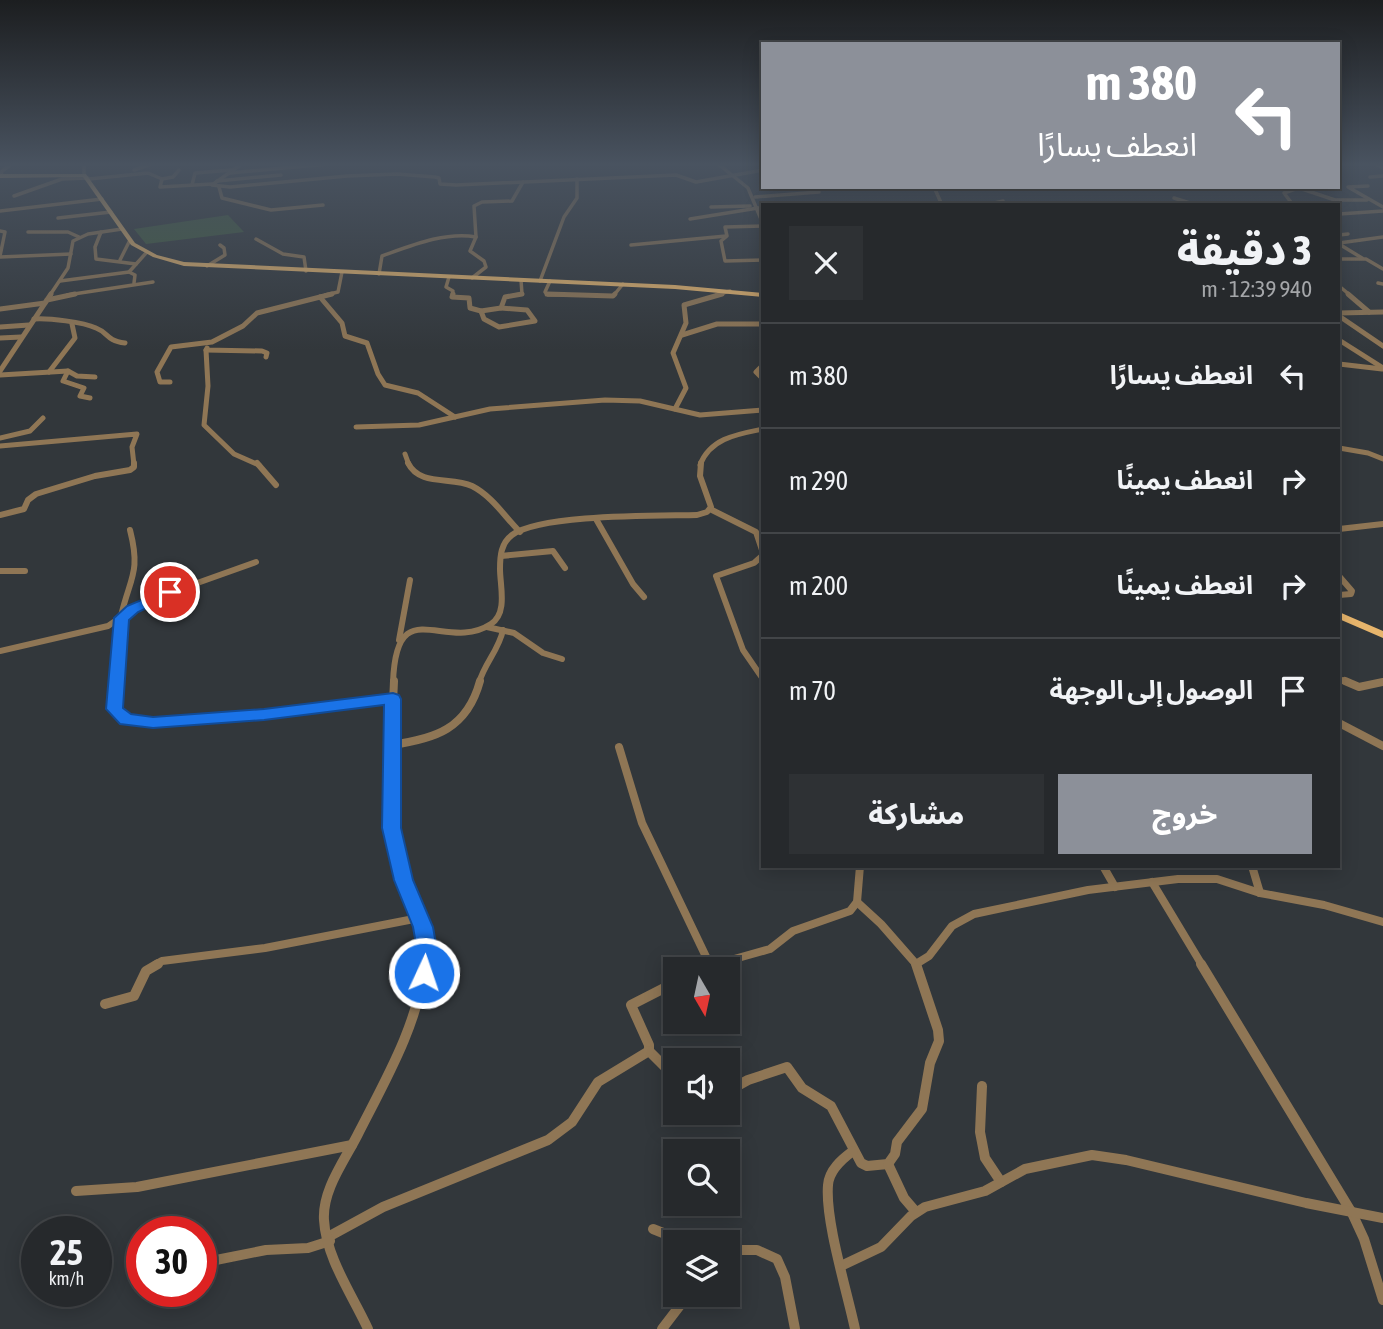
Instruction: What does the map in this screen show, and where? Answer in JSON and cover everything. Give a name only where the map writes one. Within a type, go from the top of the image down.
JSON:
[{"type":"main road","points":[[119,225],[130,240],[146,253],[164,260],[206,266],[623,284],[761,295]]},
{"type":"main road","points":[[1340,615],[1383,635]]},
{"type":"street","points":[[472,278],[486,267],[484,261],[470,251],[476,237],[475,225]]},
{"type":"street","points":[[540,281],[561,225]]},
{"type":"street","points":[[727,236],[725,227],[761,225]]},
{"type":"street","points":[[0,373],[68,268],[72,243],[79,237],[122,229]]},
{"type":"street","points":[[0,231],[5,232],[5,244],[0,257],[71,254]]},
{"type":"street","points":[[28,232],[68,232],[79,237]]},
{"type":"street","points":[[101,232],[95,247],[95,257],[136,264]]},
{"type":"street","points":[[1340,234],[1348,234]]},
{"type":"street","points":[[631,245],[727,236]]},
{"type":"street","points":[[727,236],[721,240],[723,260],[761,260]]},
{"type":"street","points":[[379,274],[382,256],[447,239],[476,237]]},
{"type":"street","points":[[1340,244],[1383,237]]},
{"type":"street","points":[[256,239],[283,254],[304,257],[306,271]]},
{"type":"street","points":[[120,260],[130,240]]},
{"type":"street","points":[[206,266],[225,255],[224,248],[220,245]]},
{"type":"street","points":[[1340,245],[1383,270]]},
{"type":"street","points":[[129,272],[146,253]]},
{"type":"street","points":[[1340,259],[1363,258]]},
{"type":"street","points":[[60,281],[129,272],[135,275],[134,283]]},
{"type":"street","points":[[170,382],[160,382],[157,372],[171,347],[212,342],[243,326],[257,313],[340,290],[342,272]]},
{"type":"street","points":[[449,277],[446,286],[453,291],[452,297],[469,298],[470,307],[481,311],[501,308],[527,310],[535,320],[499,327],[484,319],[481,311]]},
{"type":"street","points":[[501,308],[505,297],[522,294],[521,280]]},
{"type":"street","points":[[550,281],[545,292],[548,295],[613,296],[623,284]]},
{"type":"street","points":[[0,309],[134,283],[153,282]]},
{"type":"street","points":[[1340,287],[1370,312]]},
{"type":"street","points":[[675,409],[685,393],[673,353],[686,323],[684,305],[730,291]]},
{"type":"street","points":[[320,297],[342,323],[345,336],[367,343],[377,374],[385,384],[418,393],[424,400],[443,405],[455,416]]},
{"type":"street","points":[[1340,314],[1383,312]]},
{"type":"street","points":[[1340,315],[1383,346]]},
{"type":"street","points":[[34,319],[54,318],[98,328],[110,341],[125,343]]},
{"type":"street","points":[[49,372],[54,361],[69,348],[75,338],[72,324]]},
{"type":"street","points":[[682,335],[723,324],[761,324]]},
{"type":"street","points":[[0,327],[29,325]]},
{"type":"street","points":[[0,338],[21,337]]},
{"type":"street","points":[[1340,341],[1382,367]]},
{"type":"street","points":[[212,342],[206,350],[204,360],[208,369],[208,406],[204,425],[234,454],[258,463],[276,485]]},
{"type":"street","points":[[206,350],[257,350],[265,352],[266,357]]},
{"type":"street","points":[[1340,364],[1382,367]]},
{"type":"street","points":[[68,371],[63,381],[80,385],[84,388],[80,396],[90,398]]},
{"type":"street","points":[[0,373],[68,371],[77,376],[95,377]]},
{"type":"street","points":[[356,427],[419,425],[506,407],[605,400],[636,400],[700,415],[761,410]]},
{"type":"street","points":[[0,438],[37,429],[43,418]]},
{"type":"street","points":[[761,429],[723,438],[708,448],[700,471],[710,509],[756,532],[761,548]]},
{"type":"street","points":[[0,446],[137,434],[132,447],[134,467],[130,470],[95,476],[36,495],[28,500],[24,509],[0,515]]},
{"type":"street","points":[[1340,448],[1383,459]]},
{"type":"street","points":[[405,454],[410,471],[415,475],[454,480],[476,488],[520,531]]},
{"type":"street","points":[[486,627],[500,614],[501,556],[505,543],[520,531],[596,519],[697,515],[710,509]]},
{"type":"street","points":[[596,519],[633,584],[644,597]]},
{"type":"street","points":[[1340,529],[1383,524]]},
{"type":"street","points":[[130,530],[136,554],[136,568],[121,618],[115,709],[126,720],[153,722],[264,714],[393,699]]},
{"type":"street","points":[[501,556],[553,551],[565,568]]},
{"type":"street","points":[[761,556],[754,564],[716,576],[743,650],[761,676]]},
{"type":"street","points":[[0,650],[100,628],[158,597],[256,562]]},
{"type":"street","points":[[0,571],[26,571]]},
{"type":"street","points":[[1340,577],[1352,591],[1351,594],[1340,595]]},
{"type":"street","points":[[368,1329],[329,1239],[324,1213],[327,1199],[352,1145],[394,1062],[418,993],[426,958],[426,944],[419,918],[404,880],[393,837],[391,745],[396,650],[410,580]]},
{"type":"street","points":[[399,641],[415,630],[471,631],[486,627],[503,630],[527,640],[543,653],[562,659]]},
{"type":"street","points":[[391,745],[432,740],[451,726],[475,694],[486,663],[499,649],[503,630]]},
{"type":"street","points":[[1340,679],[1359,687],[1383,682]]},
{"type":"street","points":[[1340,724],[1383,746]]},
{"type":"street","points":[[619,747],[642,823],[701,957]]},
{"type":"street","points":[[740,958],[770,949],[793,932],[850,911],[857,902],[860,868]]},
{"type":"street","points":[[1104,868],[1115,887]]},
{"type":"street","points":[[1253,868],[1260,893]]},
{"type":"street","points":[[916,964],[929,956],[952,926],[974,914],[1027,901],[1152,882],[1217,879],[1260,893],[1324,905],[1383,922]]},
{"type":"street","points":[[1152,882],[1352,1213],[1364,1239],[1383,1300]]},
{"type":"street","points":[[857,902],[881,924],[916,964],[939,1030],[939,1041],[930,1063],[922,1109],[897,1142],[895,1154],[888,1164]]},
{"type":"street","points":[[106,1004],[134,996],[146,971],[162,961],[265,948],[419,918]]},
{"type":"street","points":[[663,989],[631,1005],[649,1045],[649,1051],[663,1065]]},
{"type":"street","points":[[217,1260],[266,1250],[308,1248],[329,1239],[383,1207],[548,1140],[564,1131],[598,1082],[649,1051]]},
{"type":"street","points":[[740,1084],[787,1067],[802,1088],[829,1103],[863,1165],[888,1164]]},
{"type":"street","points":[[982,1086],[980,1132],[985,1158],[1000,1182]]},
{"type":"street","points":[[76,1191],[137,1187],[352,1145]]},
{"type":"street","points":[[853,1151],[838,1163],[828,1183],[832,1221],[855,1329]]},
{"type":"street","points":[[843,1265],[881,1247],[916,1212],[985,1191],[1025,1169],[1101,1155],[1383,1218]]},
{"type":"street","points":[[888,1164],[904,1198],[916,1212]]},
{"type":"street","points":[[653,1229],[663,1233]]},
{"type":"street","points":[[740,1250],[757,1250],[778,1259],[785,1277],[795,1329]]},
{"type":"street","points":[[662,1329],[679,1307]]},
{"type":"green space","points":[[161,225],[237,225],[244,232],[146,244],[134,229]]},
{"type":"route","points":[[170,592],[133,609],[121,618],[115,709],[116,713],[126,720],[144,723],[280,713],[393,699],[391,828],[404,880],[423,927],[426,944],[424,973]]}]
